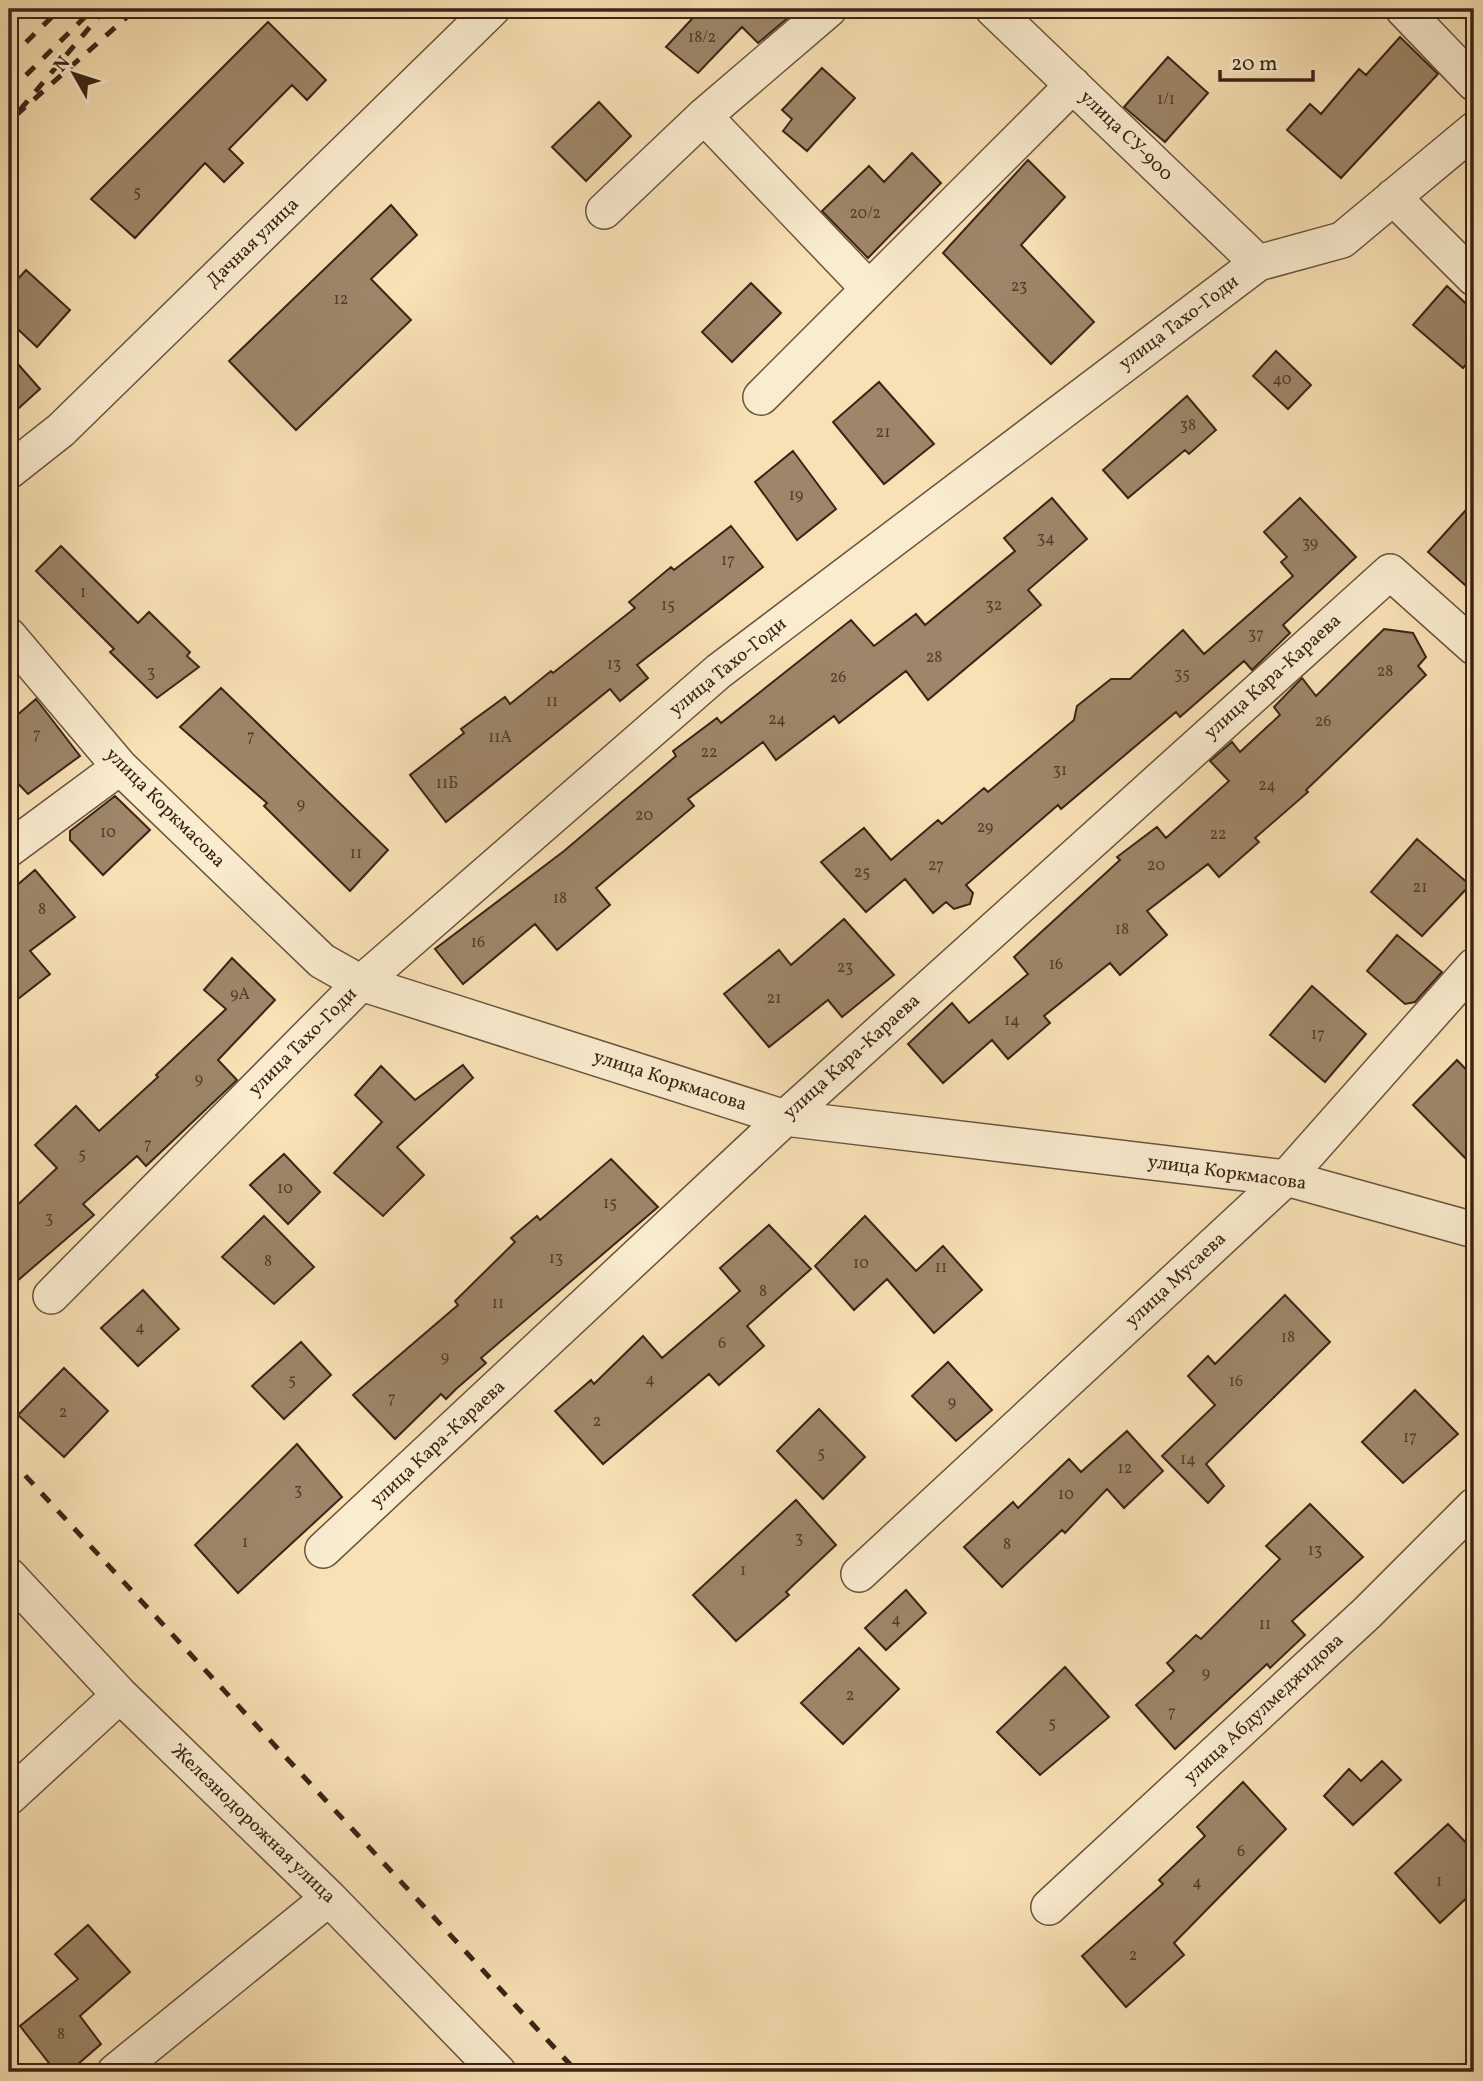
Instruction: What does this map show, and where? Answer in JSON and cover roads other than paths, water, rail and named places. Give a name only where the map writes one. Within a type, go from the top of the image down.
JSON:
[{"type":"street","name":"Дачная улица","points":[[9,471],[61,430],[492,9]]},
{"type":"street","points":[[604,211],[704,116],[828,9]]},
{"type":"street","name":"улица СУ-900","points":[[993,9],[1258,262]]},
{"type":"street","points":[[1403,9],[1474,83]]},
{"type":"street","points":[[761,397],[1073,85]]},
{"type":"street","points":[[704,116],[869,289]]},
{"type":"street","name":"улица Тахо-Годи","points":[[51,1296],[361,983],[719,671],[1258,262],[1342,240],[1474,130]]},
{"type":"street","points":[[1393,197],[1474,278]]},
{"type":"street","name":"улица Кара-Караева","points":[[323,1550],[785,1118],[1390,572],[1474,647]]},
{"type":"street","name":"улица Коркмасова","points":[[9,636],[120,767],[322,961],[361,983],[785,1118],[1286,1178],[1474,1230]]},
{"type":"street","points":[[9,849],[120,767]]},
{"type":"street","name":"улица Мусаева","points":[[859,1574],[1286,1178],[1474,966]]},
{"type":"street","name":"улица Абдулмеджидова","points":[[1049,1907],[1367,1613],[1474,1506]]},
{"type":"street","name":"Железнодорожная улица","points":[[9,1576],[120,1695],[329,1898],[498,2072]]},
{"type":"street","points":[[9,1797],[120,1695]]},
{"type":"street","points":[[115,2072],[329,1898]]},
{"type":"railway","points":[[9,59],[60,9]]},
{"type":"railway","points":[[9,92],[93,9]]},
{"type":"railway","points":[[105,9],[14,117],[136,9]]},
{"type":"railway","points":[[9,1458],[577,2072]]}]
